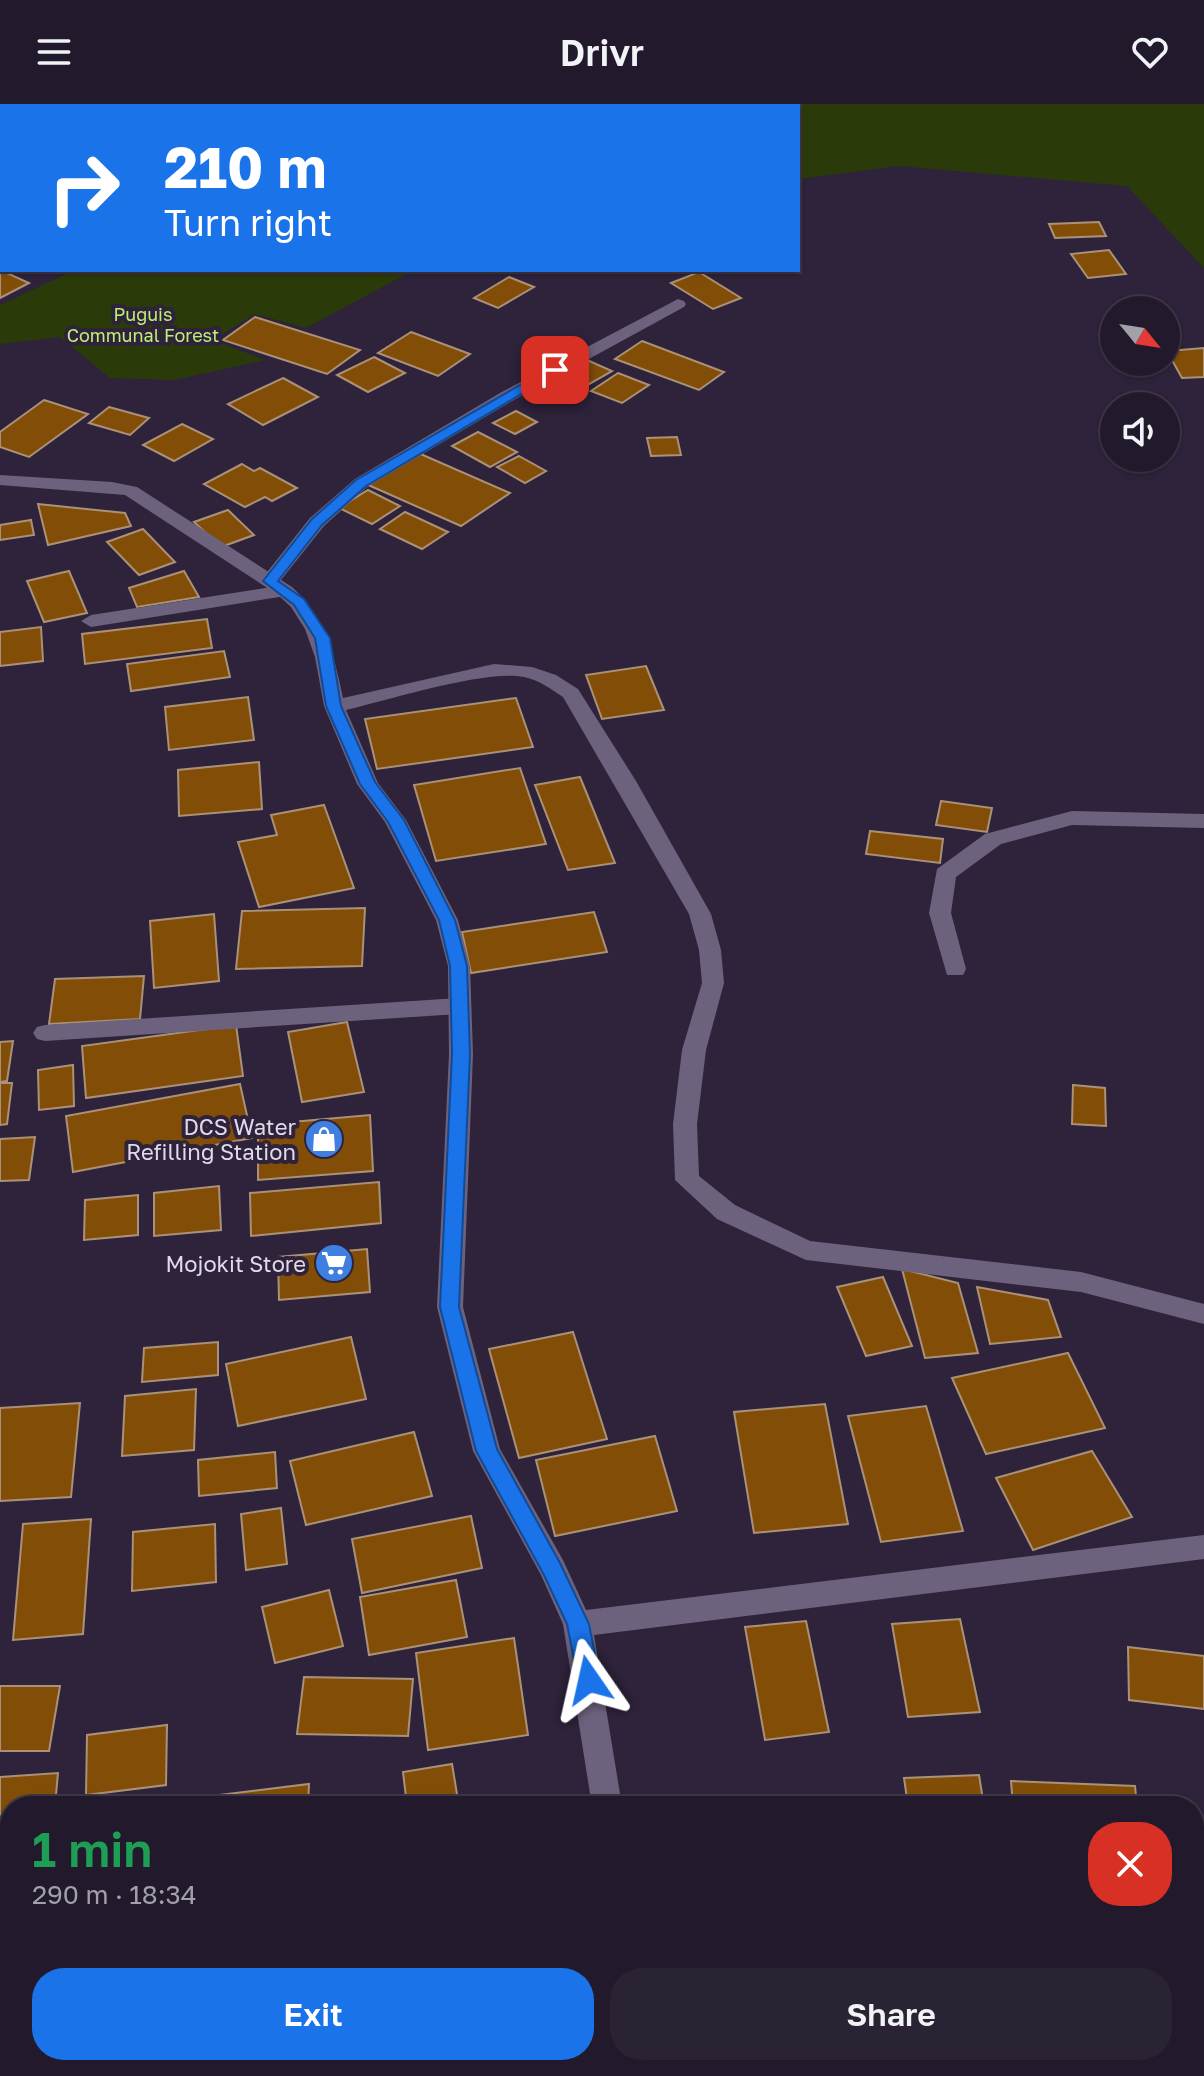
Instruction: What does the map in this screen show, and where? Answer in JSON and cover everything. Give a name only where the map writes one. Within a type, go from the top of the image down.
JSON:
[{"type":"street","points":[[91,621],[278,586],[317,522],[361,483],[506,397],[678,304]]},
{"type":"street","points":[[0,480],[131,491],[299,602],[322,638],[334,706],[368,784],[395,820],[447,920],[459,966],[461,1054],[450,1307],[487,1451],[553,1569],[578,1624],[605,1796]]},
{"type":"street","points":[[334,706],[494,670],[525,671],[549,679],[571,693],[700,914],[710,950],[713,983],[694,1050],[685,1124],[687,1180],[726,1212],[806,1250],[1081,1282],[1204,1314]]},
{"type":"street","points":[[955,969],[940,913],[945,874],[993,839],[1072,818],[1204,821]]},
{"type":"street","points":[[45,1033],[459,1006]]},
{"type":"street","points":[[578,1624],[1204,1547]]},
{"type":"green space","points":[[800,104],[1204,104],[1204,268],[1127,186],[898,166],[800,179]]},
{"type":"green space","name":"Puguis Communal Forest","points":[[71,272],[410,272],[306,328],[255,314],[213,340],[265,360],[174,380],[110,378],[60,337],[0,344],[0,305]]},
{"type":"building","points":[[1099,222],[1106,236],[1055,238],[1049,224]]},
{"type":"building","points":[[1109,250],[1126,274],[1088,278],[1071,254]]},
{"type":"building","points":[[0,272],[29,283],[0,298]]},
{"type":"building","points":[[699,272],[741,298],[713,309],[671,283]]},
{"type":"building","points":[[509,277],[534,287],[498,308],[474,298]]},
{"type":"building","points":[[255,317],[360,350],[327,374],[223,340]]},
{"type":"building","points":[[411,332],[470,354],[438,376],[378,353]]},
{"type":"building","points":[[642,341],[724,372],[699,390],[615,359]]},
{"type":"building","points":[[1204,348],[1204,377],[1182,378],[1180,350]]},
{"type":"building","points":[[374,357],[405,373],[368,392],[337,375]]},
{"type":"building","points":[[587,360],[612,371],[582,388],[557,376]]},
{"type":"building","points":[[618,373],[649,385],[622,403],[591,391]]},
{"type":"building","points":[[283,378],[318,397],[263,425],[228,404]]},
{"type":"building","points":[[44,400],[88,414],[29,457],[0,447],[0,432]]},
{"type":"building","points":[[109,407],[149,418],[130,435],[89,423]]},
{"type":"building","points":[[516,411],[537,422],[515,434],[493,423]]},
{"type":"building","points":[[182,424],[213,439],[174,461],[143,445]]},
{"type":"building","points":[[478,432],[517,452],[490,467],[452,446]]},
{"type":"building","points":[[677,437],[681,455],[651,456],[647,438]]},
{"type":"building","points":[[416,452],[510,493],[461,526],[366,484]]},
{"type":"building","points":[[519,456],[546,471],[525,483],[497,467]]},
{"type":"building","points":[[242,464],[254,471],[260,468],[297,488],[272,501],[265,497],[245,507],[204,484]]},
{"type":"building","points":[[368,490],[400,506],[372,524],[339,508]]},
{"type":"building","points":[[38,504],[125,513],[131,526],[48,545]]},
{"type":"building","points":[[228,510],[254,535],[221,547],[194,522]]},
{"type":"building","points":[[405,512],[448,532],[422,549],[380,529]]},
{"type":"building","points":[[31,520],[34,535],[0,540],[0,525]]},
{"type":"building","points":[[143,529],[175,562],[139,575],[107,542]]},
{"type":"building","points":[[69,571],[87,613],[44,622],[27,581]]},
{"type":"building","points":[[184,571],[199,597],[137,607],[129,588]]},
{"type":"building","points":[[207,619],[212,648],[85,664],[82,634]]},
{"type":"building","points":[[41,627],[43,661],[0,666],[0,632]]},
{"type":"building","points":[[224,651],[230,677],[131,691],[127,664]]},
{"type":"building","points":[[646,666],[664,710],[602,719],[586,675]]},
{"type":"building","points":[[248,697],[254,740],[169,750],[165,707]]},
{"type":"building","points":[[516,698],[533,747],[377,769],[365,719]]},
{"type":"building","points":[[259,762],[262,809],[179,816],[178,770]]},
{"type":"building","points":[[520,768],[546,844],[436,861],[414,785]]},
{"type":"building","points":[[580,777],[615,863],[568,870],[535,785]]},
{"type":"building","points":[[941,801],[992,808],[987,832],[936,825]]},
{"type":"building","points":[[324,805],[354,888],[259,907],[238,842],[277,835],[271,815]]},
{"type":"building","points":[[870,831],[943,839],[940,863],[866,854]]},
{"type":"building","points":[[365,908],[362,966],[236,969],[242,911]]},
{"type":"building","points":[[594,912],[607,952],[471,973],[462,932]]},
{"type":"building","points":[[214,914],[219,981],[154,988],[150,921]]},
{"type":"building","points":[[144,976],[140,1019],[49,1024],[55,979]]},
{"type":"building","points":[[347,1022],[364,1092],[302,1102],[288,1032]]},
{"type":"building","points":[[236,1025],[243,1076],[86,1098],[82,1046]]},
{"type":"building","points":[[13,1041],[7,1081],[0,1082],[0,1042]]},
{"type":"building","points":[[73,1065],[74,1106],[39,1110],[38,1070]]},
{"type":"building","points":[[0,1083],[12,1083],[7,1124],[0,1125]]},
{"type":"building","points":[[240,1084],[252,1138],[73,1172],[66,1116]]},
{"type":"building","points":[[1073,1085],[1105,1088],[1106,1126],[1072,1124]]},
{"type":"building","points":[[370,1115],[373,1171],[258,1180],[258,1125]]},
{"type":"building","points":[[35,1137],[29,1180],[0,1181],[0,1139]]},
{"type":"building","points":[[379,1182],[381,1223],[251,1236],[250,1193]]},
{"type":"building","points":[[219,1186],[221,1230],[154,1236],[154,1193]]},
{"type":"building","points":[[138,1195],[138,1235],[84,1240],[85,1200]]},
{"type":"building","points":[[367,1249],[370,1292],[279,1300],[278,1257]]},
{"type":"building","points":[[902,1269],[958,1283],[978,1353],[925,1358]]},
{"type":"building","points":[[883,1277],[912,1346],[866,1356],[837,1287]]},
{"type":"building","points":[[977,1287],[1048,1300],[1061,1337],[990,1344]]},
{"type":"building","points":[[573,1332],[607,1439],[519,1458],[489,1349]]},
{"type":"building","points":[[351,1337],[366,1399],[238,1426],[226,1364]]},
{"type":"building","points":[[218,1342],[218,1375],[142,1382],[144,1348]]},
{"type":"building","points":[[1068,1353],[1105,1428],[986,1454],[952,1378]]},
{"type":"building","points":[[196,1389],[194,1450],[122,1456],[125,1396]]},
{"type":"building","points":[[80,1403],[71,1497],[0,1501],[0,1408]]},
{"type":"building","points":[[825,1404],[848,1524],[754,1533],[734,1412]]},
{"type":"building","points":[[926,1406],[963,1531],[881,1542],[848,1416]]},
{"type":"building","points":[[414,1432],[432,1496],[306,1525],[290,1461]]},
{"type":"building","points":[[655,1436],[677,1511],[555,1536],[536,1460]]},
{"type":"building","points":[[1092,1451],[1132,1517],[1033,1550],[996,1478]]},
{"type":"building","points":[[275,1452],[277,1488],[199,1496],[198,1460]]},
{"type":"building","points":[[281,1508],[287,1564],[246,1570],[241,1514]]},
{"type":"building","points":[[471,1516],[482,1568],[362,1593],[352,1539]]},
{"type":"building","points":[[91,1519],[83,1634],[13,1640],[23,1524]]},
{"type":"building","points":[[215,1524],[216,1582],[132,1591],[133,1532]]},
{"type":"building","points":[[456,1580],[467,1637],[369,1655],[360,1597]]},
{"type":"building","points":[[329,1590],[343,1646],[275,1663],[262,1607]]},
{"type":"building","points":[[960,1619],[980,1712],[908,1717],[892,1624]]},
{"type":"building","points":[[806,1621],[829,1732],[765,1740],[745,1627]]},
{"type":"building","points":[[514,1638],[528,1735],[428,1750],[416,1653]]},
{"type":"building","points":[[1128,1647],[1204,1656],[1204,1709],[1129,1700]]},
{"type":"building","points":[[304,1677],[413,1679],[408,1736],[297,1734]]},
{"type":"building","points":[[0,1686],[60,1686],[49,1751],[0,1751]]},
{"type":"building","points":[[167,1725],[166,1785],[86,1795],[87,1735]]},
{"type":"building","points":[[452,1764],[457,1796],[406,1796],[403,1772]]},
{"type":"building","points":[[58,1773],[56,1796],[0,1796],[0,1777]]},
{"type":"building","points":[[979,1775],[982,1796],[907,1796],[904,1778]]},
{"type":"building","points":[[1011,1781],[1135,1786],[1136,1796],[1012,1796]]},
{"type":"building","points":[[309,1784],[308,1796],[211,1796]]},
{"type":"place","name":"DCS Water Refilling Station","points":[[324,1139]]},
{"type":"place","name":"Mojokit Store","points":[[334,1263]]},
{"type":"route","points":[[555,370],[361,483],[317,522],[270,581],[299,602],[322,638],[334,706],[368,784],[395,820],[447,920],[459,966],[461,1054],[450,1307],[487,1451],[553,1569],[578,1624],[589,1680]]}]
